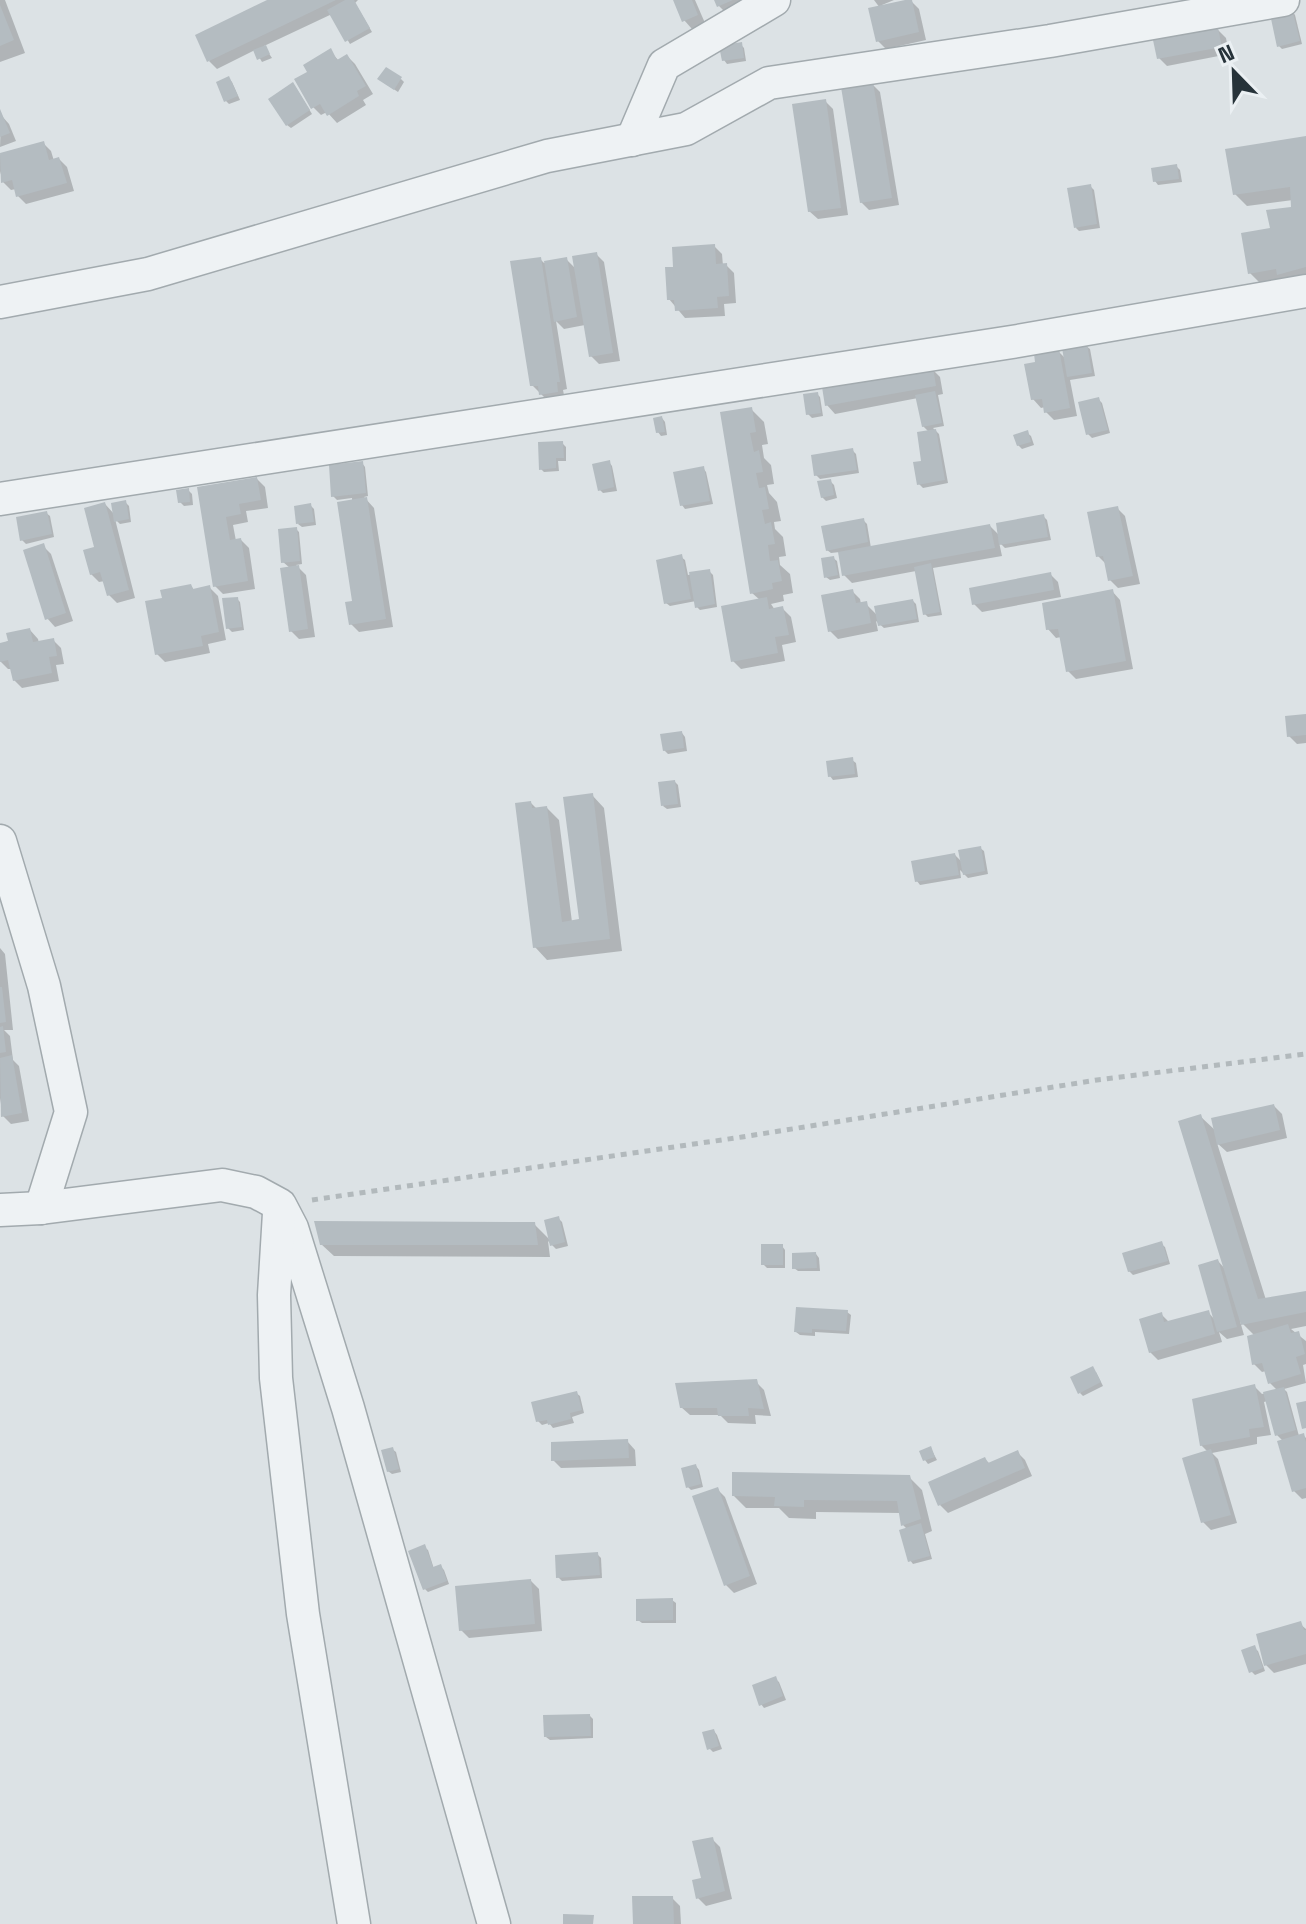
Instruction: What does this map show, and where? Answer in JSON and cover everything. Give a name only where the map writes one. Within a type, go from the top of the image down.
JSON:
[{"type":"street","points":[[632,140],[664,65],[774,0]]},
{"type":"street","points":[[0,302],[148,274],[547,156],[686,129],[769,83],[1050,41],[1283,0]]},
{"type":"street","points":[[0,499],[1018,341],[1306,291]]},
{"type":"street","points":[[0,841],[44,986],[71,1112],[41,1208]]},
{"type":"street","points":[[0,1210],[41,1208],[222,1185],[256,1192],[280,1205],[292,1228],[348,1408],[494,1924]]},
{"type":"street","points":[[280,1205],[274,1295],[276,1378],[303,1614],[354,1924]]},
{"type":"path","points":[[280,1205],[742,1137],[1097,1080],[1306,1054]]},
{"type":"building","points":[[267,0],[336,0],[207,62],[195,35]]},
{"type":"building","points":[[345,0],[354,0],[370,28],[345,42],[327,10]]},
{"type":"building","points":[[673,0],[692,0],[698,15],[682,22]]},
{"type":"building","points":[[714,0],[733,0],[717,7]]},
{"type":"building","points":[[912,0],[919,32],[876,42],[868,8]]},
{"type":"building","points":[[0,5],[14,40],[0,46]]},
{"type":"building","points":[[1292,9],[1300,41],[1277,47],[1270,14]]},
{"type":"building","points":[[1218,28],[1222,47],[1157,59],[1153,40]]},
{"type":"building","points":[[742,42],[744,58],[722,61],[719,46]]},
{"type":"building","points":[[266,45],[270,54],[257,60],[253,50]]},
{"type":"building","points":[[331,48],[337,60],[347,54],[366,86],[357,91],[359,96],[327,116],[320,104],[311,109],[294,79],[307,72],[303,65]]},
{"type":"building","points":[[386,67],[402,77],[394,90],[377,79]]},
{"type":"building","points":[[229,76],[238,96],[224,102],[216,82]]},
{"type":"building","points":[[293,82],[310,110],[286,126],[268,99]]},
{"type":"building","points":[[873,82],[892,198],[860,203],[841,87]]},
{"type":"building","points":[[826,99],[841,208],[808,212],[792,104]]},
{"type":"building","points":[[0,109],[10,133],[0,137]]},
{"type":"building","points":[[1306,136],[1306,267],[1277,275],[1276,269],[1248,274],[1241,233],[1270,228],[1266,210],[1291,207],[1290,187],[1233,195],[1225,149]]},
{"type":"building","points":[[44,141],[49,160],[59,157],[67,183],[16,197],[12,180],[1,183],[0,153]]},
{"type":"building","points":[[1177,164],[1179,179],[1153,182],[1151,168]]},
{"type":"building","points":[[1091,184],[1097,224],[1074,228],[1067,188]]},
{"type":"building","points":[[715,244],[716,264],[727,263],[729,296],[717,297],[718,308],[675,311],[674,300],[667,300],[665,267],[673,267],[672,247]]},
{"type":"building","points":[[597,252],[613,353],[589,357],[572,256]]},
{"type":"building","points":[[541,257],[560,382],[557,382],[558,392],[539,395],[538,386],[530,386],[510,261]]},
{"type":"building","points":[[567,257],[577,317],[554,322],[544,261]]},
{"type":"building","points":[[1087,344],[1092,373],[1067,377],[1062,348]]},
{"type":"building","points":[[1059,349],[1070,408],[1044,413],[1042,399],[1031,400],[1024,364],[1035,362],[1034,354]]},
{"type":"building","points":[[933,367],[936,386],[825,406],[822,387]]},
{"type":"building","points":[[935,391],[942,423],[922,427],[915,395]]},
{"type":"building","points":[[818,392],[821,413],[806,415],[803,394]]},
{"type":"building","points":[[1099,397],[1108,430],[1086,435],[1078,402]]},
{"type":"building","points":[[752,407],[756,432],[750,433],[754,452],[759,450],[763,472],[756,473],[759,488],[765,487],[769,509],[762,510],[765,524],[771,522],[775,544],[768,545],[770,561],[778,560],[782,581],[772,583],[773,589],[750,594],[720,412]]},
{"type":"building","points":[[662,416],[665,432],[656,433],[653,418]]},
{"type":"building","points":[[936,429],[945,480],[917,485],[913,462],[921,461],[917,432]]},
{"type":"building","points":[[1028,430],[1031,442],[1017,446],[1013,435]]},
{"type":"building","points":[[563,441],[564,458],[556,458],[556,468],[539,470],[538,442]]},
{"type":"building","points":[[853,448],[857,470],[814,476],[811,455]]},
{"type":"building","points":[[610,460],[614,487],[598,491],[592,464]]},
{"type":"building","points":[[363,461],[366,493],[331,497],[329,465]]},
{"type":"building","points":[[704,466],[710,501],[680,506],[673,472]]},
{"type":"building","points":[[257,477],[261,500],[239,504],[241,514],[226,517],[230,540],[241,538],[248,581],[213,587],[197,487]]},
{"type":"building","points":[[831,479],[834,495],[821,498],[817,481]]},
{"type":"building","points":[[189,488],[190,502],[178,503],[176,490]]},
{"type":"building","points":[[367,497],[386,619],[349,625],[345,602],[352,601],[337,502]]},
{"type":"building","points":[[126,500],[129,519],[114,522],[111,503]]},
{"type":"building","points":[[105,502],[129,590],[107,596],[100,572],[90,575],[83,550],[94,547],[84,508]]},
{"type":"building","points":[[311,503],[314,522],[296,524],[294,506]]},
{"type":"building","points":[[1118,506],[1133,576],[1108,581],[1103,556],[1096,557],[1087,512]]},
{"type":"building","points":[[47,511],[52,534],[20,541],[16,517]]},
{"type":"building","points":[[1044,514],[1048,537],[999,545],[996,523]]},
{"type":"building","points":[[864,518],[868,542],[826,551],[821,526]]},
{"type":"building","points":[[990,524],[995,548],[842,576],[838,552]]},
{"type":"building","points":[[297,527],[300,561],[281,563],[278,529]]},
{"type":"building","points":[[44,543],[66,613],[45,620],[23,550]]},
{"type":"building","points":[[682,554],[691,599],[664,604],[656,560]]},
{"type":"building","points":[[834,556],[838,575],[824,578],[821,558]]},
{"type":"building","points":[[931,563],[940,612],[923,615],[914,567]]},
{"type":"building","points":[[299,565],[308,629],[289,632],[280,568]]},
{"type":"building","points":[[710,569],[715,604],[695,608],[689,572]]},
{"type":"building","points":[[1051,572],[1054,590],[972,605],[969,588]]},
{"type":"building","points":[[191,584],[193,589],[210,585],[219,632],[201,636],[203,646],[155,655],[145,601],[162,598],[160,590]]},
{"type":"building","points":[[853,589],[856,603],[867,601],[871,623],[828,632],[821,595]]},
{"type":"building","points":[[1113,589],[1126,661],[1066,672],[1058,629],[1046,630],[1042,603]]},
{"type":"building","points":[[238,597],[242,627],[226,629],[222,598]]},
{"type":"building","points":[[767,597],[769,609],[783,606],[789,635],[775,637],[778,653],[731,662],[721,606]]},
{"type":"building","points":[[913,599],[917,619],[878,626],[874,606]]},
{"type":"building","points":[[30,628],[33,642],[54,638],[57,656],[49,657],[52,673],[13,681],[8,660],[0,662],[0,643],[8,641],[6,633]]},
{"type":"building","points":[[1306,714],[1306,735],[1287,737],[1285,716]]},
{"type":"building","points":[[682,731],[684,748],[663,751],[660,734]]},
{"type":"building","points":[[853,757],[855,774],[828,777],[826,761]]},
{"type":"building","points":[[675,780],[678,804],[661,806],[658,782]]},
{"type":"building","points":[[593,793],[610,939],[533,948],[515,803],[531,801],[532,808],[547,806],[562,922],[579,919],[563,797]]},
{"type":"building","points":[[981,846],[985,871],[963,875],[958,850]]},
{"type":"building","points":[[955,853],[959,875],[915,882],[911,861]]},
{"type":"building","points":[[0,987],[6,1022],[0,1023]]},
{"type":"building","points":[[3,1026],[6,1052],[0,1053],[0,1027]]},
{"type":"building","points":[[12,1055],[22,1113],[1,1117],[0,1058]]},
{"type":"building","points":[[1274,1104],[1280,1130],[1217,1145],[1211,1118]]},
{"type":"building","points":[[1201,1114],[1258,1299],[1306,1291],[1306,1312],[1241,1325],[1178,1121]]},
{"type":"building","points":[[559,1216],[565,1242],[550,1246],[544,1220]]},
{"type":"building","points":[[314,1221],[535,1222],[538,1245],[320,1245]]},
{"type":"building","points":[[1162,1241],[1168,1261],[1128,1272],[1122,1253]]},
{"type":"building","points":[[761,1244],[783,1244],[783,1265],[761,1265]]},
{"type":"building","points":[[816,1252],[817,1268],[792,1269],[792,1253]]},
{"type":"building","points":[[1218,1259],[1237,1327],[1217,1332],[1198,1265]]},
{"type":"building","points":[[796,1307],[848,1310],[846,1331],[812,1329],[812,1333],[794,1332]]},
{"type":"building","points":[[1209,1310],[1215,1334],[1149,1353],[1139,1319],[1162,1312],[1164,1322]]},
{"type":"building","points":[[1288,1324],[1291,1333],[1299,1331],[1305,1354],[1296,1357],[1301,1374],[1268,1384],[1262,1363],[1252,1365],[1247,1336]]},
{"type":"building","points":[[1093,1366],[1101,1382],[1078,1394],[1070,1377]]},
{"type":"building","points":[[757,1379],[764,1409],[748,1408],[749,1416],[718,1416],[717,1408],[680,1408],[675,1383]]},
{"type":"building","points":[[1255,1384],[1264,1427],[1249,1429],[1250,1437],[1200,1446],[1192,1399]]},
{"type":"building","points":[[1284,1387],[1296,1430],[1275,1436],[1263,1392]]},
{"type":"building","points":[[577,1391],[582,1410],[570,1413],[571,1419],[548,1425],[547,1420],[536,1422],[531,1402]]},
{"type":"building","points":[[1306,1401],[1306,1428],[1302,1429],[1296,1403]]},
{"type":"building","points":[[1304,1433],[1306,1488],[1292,1492],[1277,1441]]},
{"type":"building","points":[[628,1439],[629,1458],[551,1461],[551,1442]]},
{"type":"building","points":[[931,1446],[935,1457],[923,1461],[919,1451]]},
{"type":"building","points":[[393,1447],[399,1469],[387,1472],[381,1450]]},
{"type":"building","points":[[1211,1449],[1231,1515],[1201,1523],[1182,1458]]},
{"type":"building","points":[[1018,1450],[1025,1468],[938,1506],[928,1482],[985,1457],[988,1463]]},
{"type":"building","points":[[696,1464],[701,1484],[686,1488],[681,1468]]},
{"type":"building","points":[[732,1472],[910,1475],[921,1519],[901,1526],[897,1501],[804,1500],[804,1507],[774,1506],[775,1497],[732,1496]]},
{"type":"building","points":[[718,1487],[750,1576],[724,1586],[692,1496]]},
{"type":"building","points":[[921,1523],[930,1556],[908,1562],[899,1530]]},
{"type":"building","points":[[425,1544],[433,1567],[441,1564],[447,1581],[423,1590],[408,1551]]},
{"type":"building","points":[[598,1552],[600,1575],[556,1578],[555,1555]]},
{"type":"building","points":[[531,1579],[535,1624],[459,1631],[455,1586]]},
{"type":"building","points":[[673,1598],[673,1620],[636,1621],[636,1599]]},
{"type":"building","points":[[1301,1621],[1306,1630],[1306,1654],[1264,1666],[1256,1634]]},
{"type":"building","points":[[1255,1645],[1263,1668],[1249,1673],[1241,1650]]},
{"type":"building","points":[[776,1676],[783,1696],[759,1706],[752,1685]]},
{"type":"building","points":[[590,1714],[591,1736],[544,1737],[543,1715]]},
{"type":"building","points":[[714,1729],[719,1746],[707,1750],[702,1732]]},
{"type":"building","points":[[713,1837],[725,1891],[696,1899],[692,1880],[701,1878],[692,1841]]},
{"type":"building","points":[[632,1896],[673,1896],[674,1924],[633,1924]]},
{"type":"building","points":[[563,1914],[594,1915],[593,1924],[563,1924]]}]
